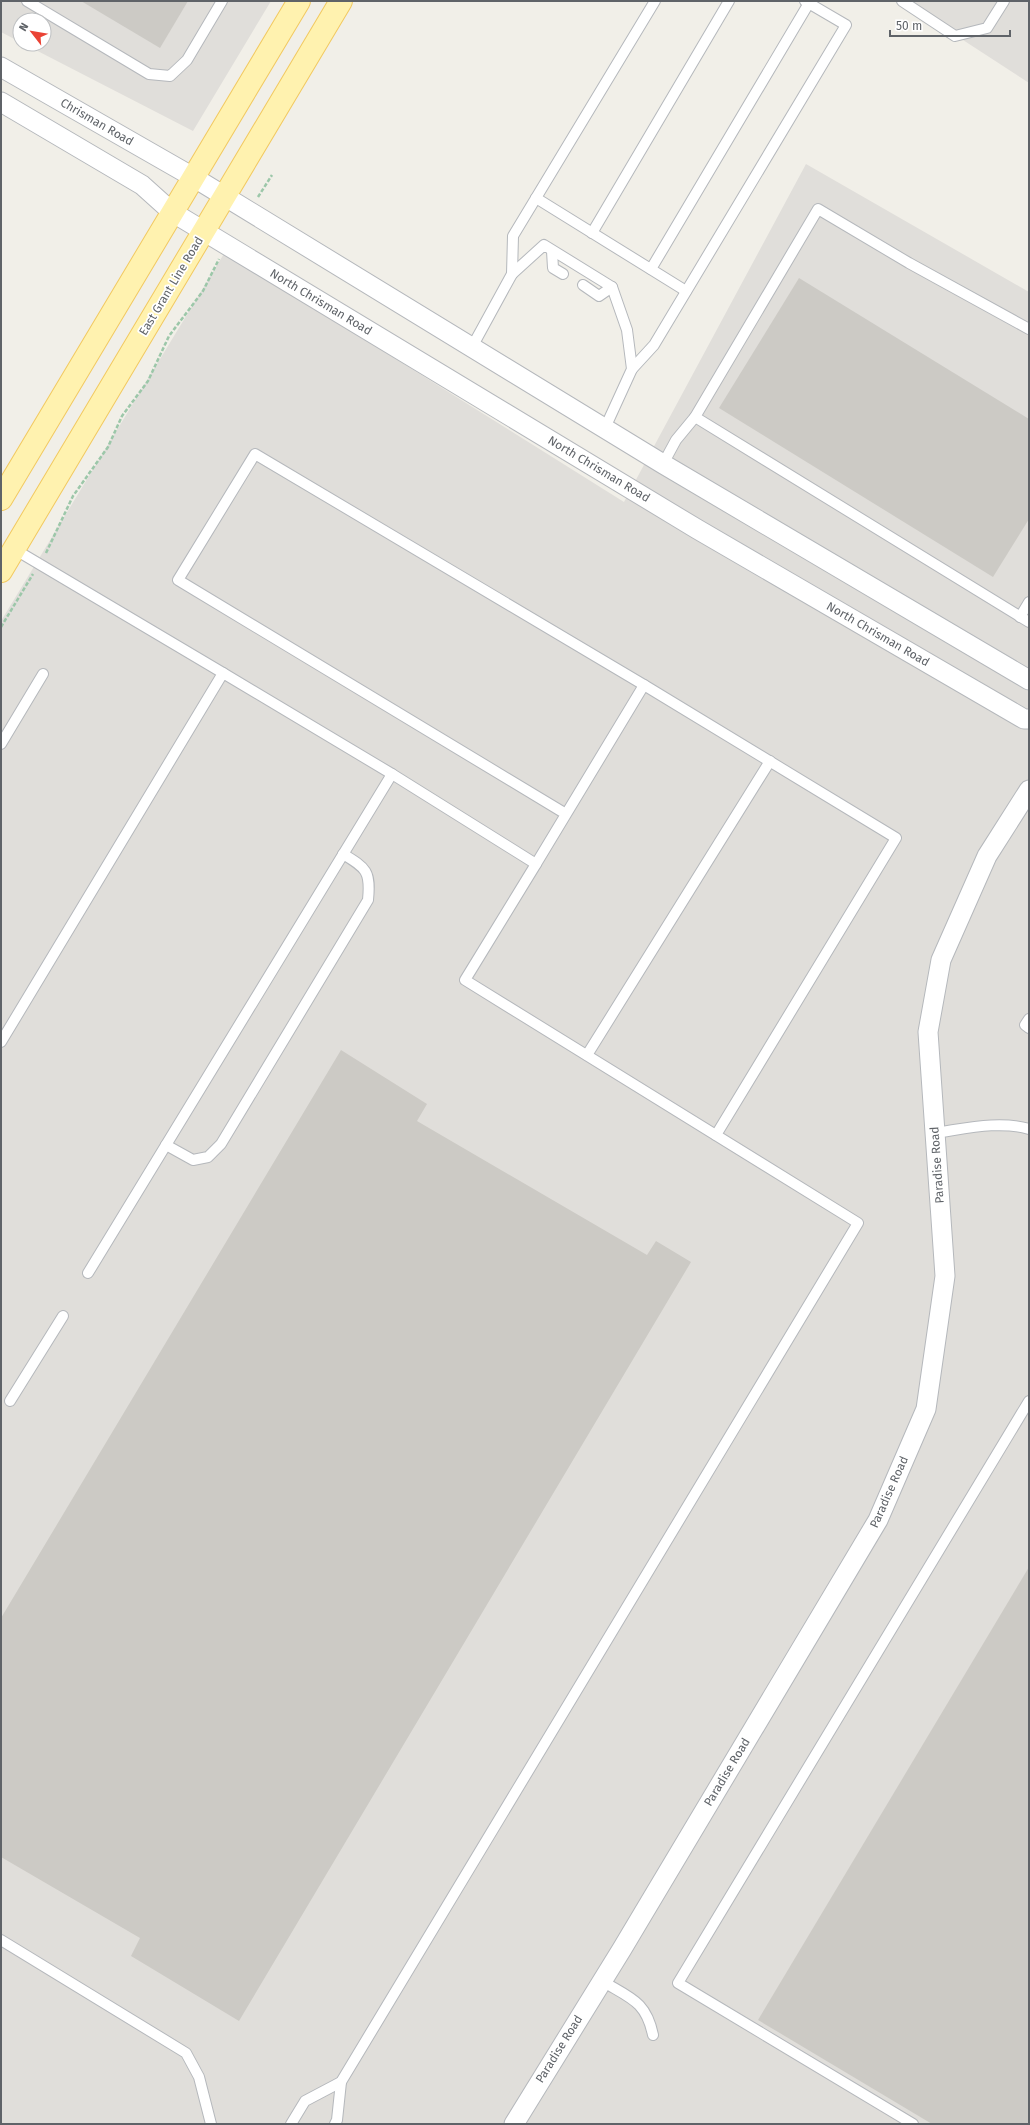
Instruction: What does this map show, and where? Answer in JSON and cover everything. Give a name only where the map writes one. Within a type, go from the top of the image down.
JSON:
[{"type":"main road","points":[[3,490],[299,1]]},
{"type":"main road","name":"East Grant Line Road","points":[[1,571],[341,1]]},
{"type":"street","name":"Chrisman Road","points":[[1,67],[193,178]]},
{"type":"street","points":[[1,102],[142,185],[172,212]]},
{"type":"street","points":[[193,178],[663,464],[1029,680]]},
{"type":"street","name":"North Chrisman Road","points":[[172,212],[697,529],[1017,715],[1029,719]]},
{"type":"street","name":"Paradise Road","points":[[514,2124],[602,1982],[878,1520],[926,1409],[945,1276],[928,1032],[941,960],[987,856],[1029,790]]},
{"type":"lane","points":[[27,1],[149,74],[170,76],[187,60],[222,1]]},
{"type":"lane","points":[[512,274],[513,236],[655,1]]},
{"type":"lane","points":[[592,233],[729,1]]},
{"type":"lane","points":[[902,1],[955,36],[987,28],[1004,1]]},
{"type":"lane","points":[[605,428],[632,368],[654,345],[846,25],[807,2],[651,269]]},
{"type":"lane","points":[[536,198],[686,291]]},
{"type":"lane","points":[[663,464],[676,440],[695,417],[818,209],[1029,329]]},
{"type":"lane","points":[[472,347],[512,274],[544,245],[612,287],[627,330],[632,368]]},
{"type":"lane","points":[[552,251],[553,268],[563,274]]},
{"type":"lane","points":[[583,285],[599,296],[612,287]]},
{"type":"lane","points":[[695,417],[1025,620],[1029,602]]},
{"type":"lane","points":[[566,814],[178,580],[255,454],[644,685],[896,838],[716,1135]]},
{"type":"lane","points":[[14,549],[392,774],[536,864]]},
{"type":"lane","points":[[1,1042],[223,673]]},
{"type":"lane","points":[[1,744],[43,674]]},
{"type":"lane","points":[[335,2124],[338,2120],[341,2082],[858,1223],[465,980],[644,685]]},
{"type":"lane","points":[[587,1055],[770,761]]},
{"type":"lane","points":[[88,1274],[392,774]]},
{"type":"lane","points":[[166,1145],[192,1160],[208,1157],[221,1144],[368,900],[370,881],[364,867],[343,854]]},
{"type":"lane","points":[[1029,1019],[1025,1025],[1029,1028]]},
{"type":"lane","points":[[934,1133],[988,1126],[1022,1126],[1029,1128]]},
{"type":"lane","points":[[10,1401],[63,1316]]},
{"type":"lane","points":[[913,2124],[678,1983],[1029,1402]]},
{"type":"lane","points":[[1,1940],[186,2053],[199,2077],[211,2124]]},
{"type":"lane","points":[[602,1982],[637,2002],[650,2018],[653,2035]]},
{"type":"lane","points":[[291,2124],[305,2101],[341,2082]]},
{"type":"path","points":[[249,212],[272,175]]},
{"type":"path","points":[[1,627],[62,524],[73,496],[108,447],[122,416],[148,381],[169,336],[203,291],[210,275],[228,245]]},
{"type":"shaded area","points":[[1,1],[271,1],[193,131],[40,52],[52,52],[52,12],[12,12],[12,38],[1,32]]},
{"type":"shaded area","points":[[903,1],[1029,1],[1029,83]]},
{"type":"shaded area","points":[[806,164],[1029,292],[1029,2124],[1,2124],[1,621],[225,252],[624,502]]},
{"type":"building","points":[[81,1],[188,1],[160,48]]},
{"type":"building","points":[[799,278],[1029,419],[1029,519],[993,577],[719,408]]},
{"type":"building","points":[[341,1050],[427,1104],[417,1121],[647,1255],[656,1241],[691,1262],[239,2021],[131,1956],[140,1938],[1,1857],[1,1618]]},
{"type":"building","points":[[1029,1567],[1029,2124],[932,2124],[758,2020]]}]
